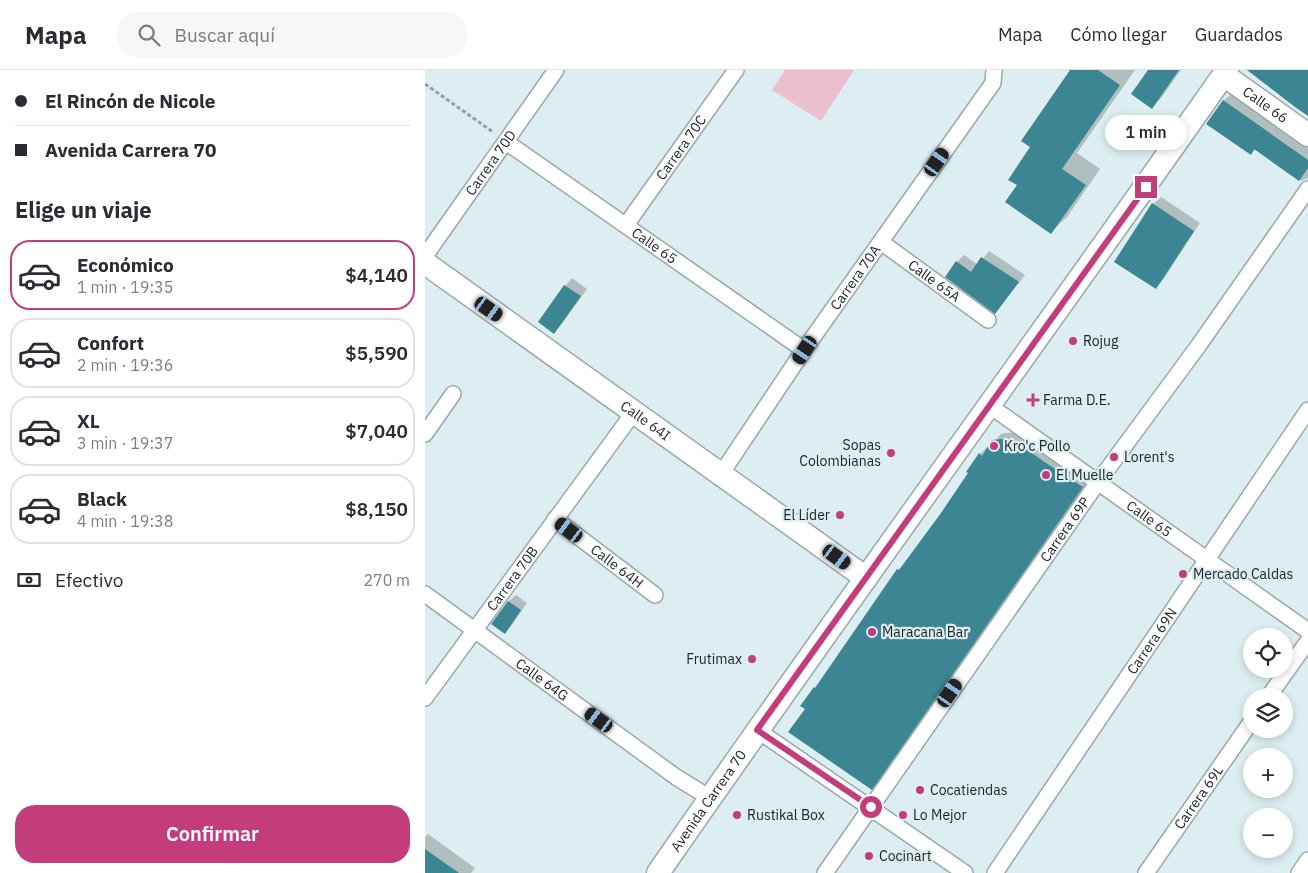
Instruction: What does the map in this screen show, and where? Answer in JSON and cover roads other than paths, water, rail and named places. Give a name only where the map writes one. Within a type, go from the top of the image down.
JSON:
[{"type":"main road","name":"Calle 66","points":[[1226,72],[1308,134]]},
{"type":"main road","name":"Avenida Carrera 70","points":[[658,873],[757,730],[990,406],[1226,72]]},
{"type":"main road","name":"Calle 64I","points":[[425,263],[866,578]]},
{"type":"street","name":"Carrera 70D","points":[[425,256],[556,70]]},
{"type":"street","name":"Carrera 70C","points":[[626,225],[736,70]]},
{"type":"street","name":"Carrera 70A","points":[[721,474],[993,77]]},
{"type":"street","name":"Calle 65","points":[[506,142],[805,350]]},
{"type":"street","name":"Carrera 69P","points":[[825,873],[1098,482],[1199,345],[1308,189]]},
{"type":"street","name":"Calle 65A","points":[[881,242],[988,320]]},
{"type":"street","points":[[425,434],[453,394]]},
{"type":"street","name":"Calle 65","points":[[990,406],[1308,632]]},
{"type":"street","name":"Carrera 69N","points":[[995,873],[1308,410]]},
{"type":"street","name":"Carrera 70B","points":[[425,698],[634,412]]},
{"type":"street","name":"Calle 64H","points":[[555,520],[655,595]]},
{"type":"street","name":"Calle 64G","points":[[425,594],[676,776],[710,798]]},
{"type":"street","points":[[1275,688],[1308,641]]},
{"type":"street","points":[[757,730],[965,873]]},
{"type":"street","name":"Carrera 69L","points":[[1146,873],[1243,734]]},
{"type":"street","points":[[1299,873],[1308,860]]},
{"type":"place","name":"Rojug","points":[[1073,341]]},
{"type":"place","name":"Farma D.E.","points":[[1033,400]]},
{"type":"place","name":"Kro'c Pollo","points":[[994,446]]},
{"type":"place","name":"Sopas Colombianas","points":[[891,453]]},
{"type":"place","name":"Lorent's","points":[[1114,457]]},
{"type":"place","name":"El Muelle","points":[[1046,475]]},
{"type":"place","name":"El Líder","points":[[840,515]]},
{"type":"place","name":"Mercado Caldas","points":[[1183,574]]},
{"type":"place","name":"Maracana Bar","points":[[872,632]]},
{"type":"place","name":"Frutimax","points":[[752,659]]},
{"type":"place","name":"Cocatiendas","points":[[920,790]]},
{"type":"place","name":"Rustikal Box","points":[[737,815]]},
{"type":"place","name":"Lo Mejor","points":[[903,815]]},
{"type":"place","name":"Cocinart","points":[[869,856]]}]
